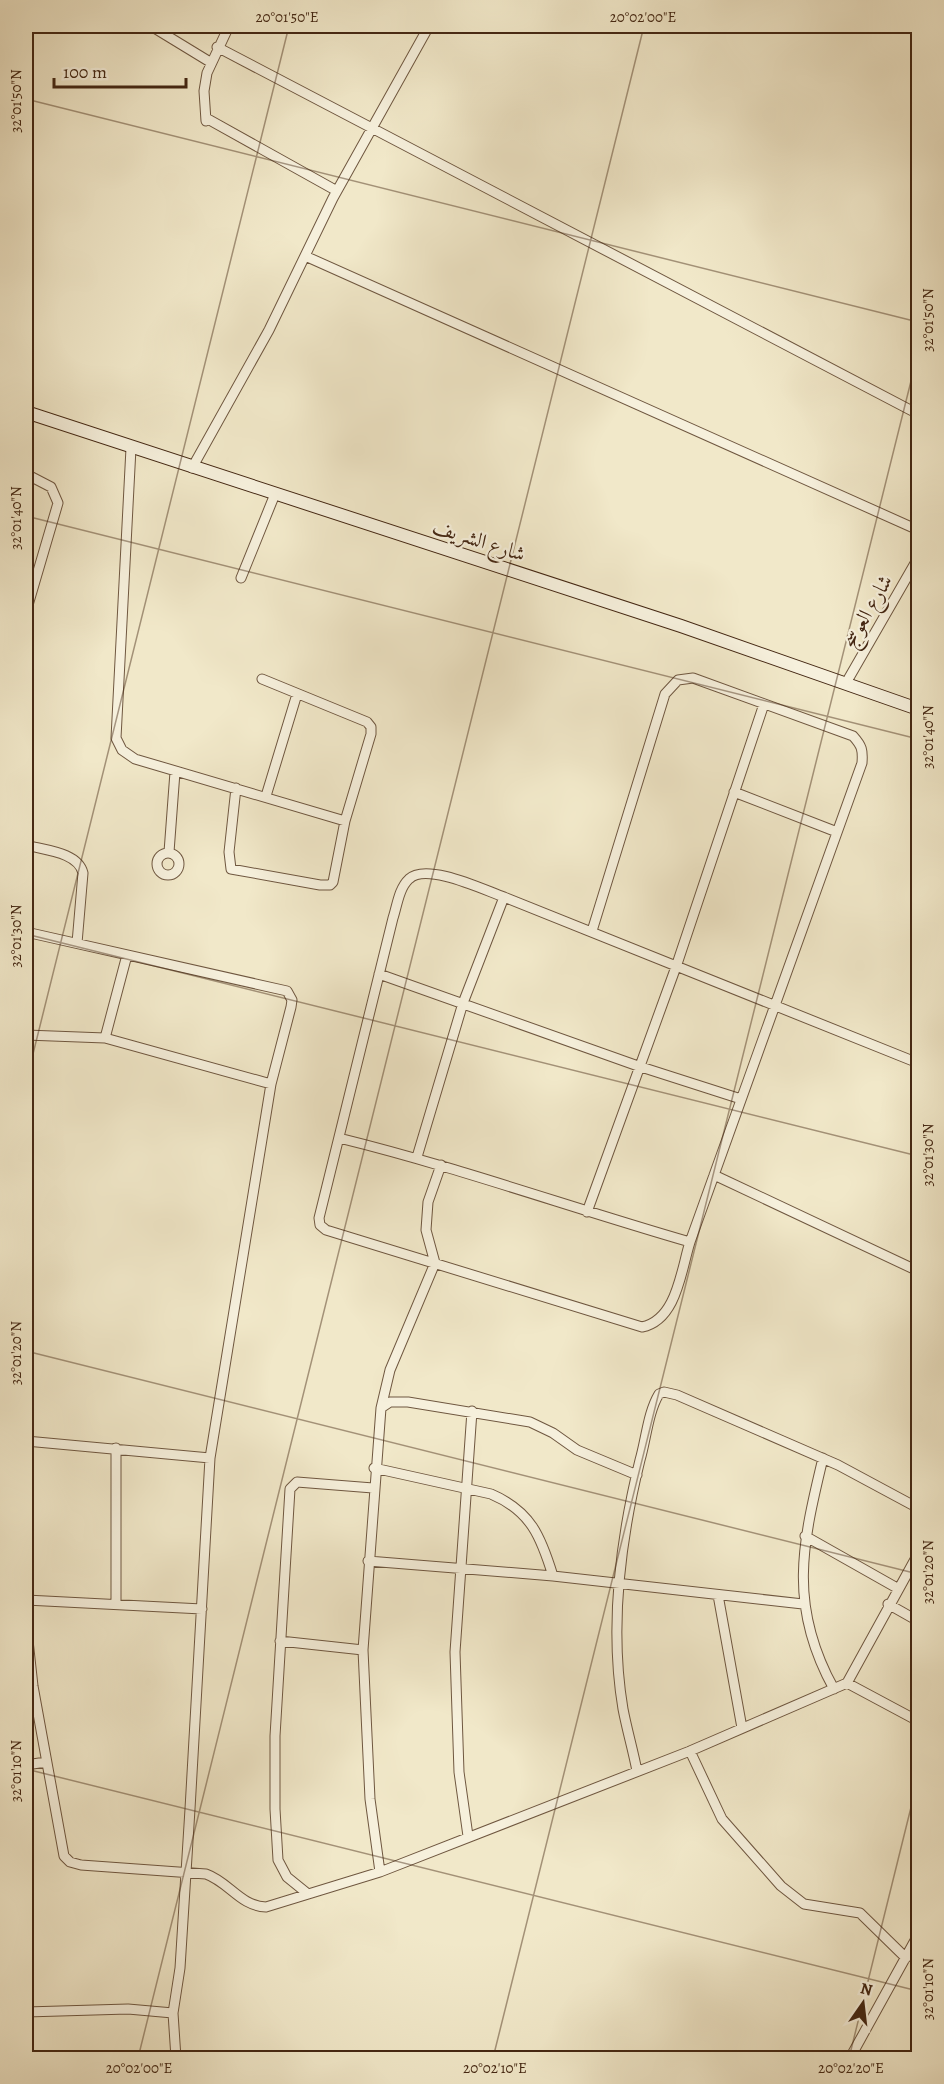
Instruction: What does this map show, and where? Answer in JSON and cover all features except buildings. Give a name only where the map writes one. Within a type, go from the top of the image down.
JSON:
[{"type":"main road","name":"شارع الشريف","points":[[26,412],[681,626],[918,709]]},
{"type":"street","points":[[151,26],[210,62]]},
{"type":"street","points":[[229,26],[210,62],[204,91],[206,119],[337,190]]},
{"type":"street","points":[[192,468],[269,330],[337,190],[429,26]]},
{"type":"street","points":[[217,47],[372,126],[918,414]]},
{"type":"street","points":[[305,256],[918,530]]},
{"type":"street","points":[[130,447],[116,738],[122,750],[135,759],[175,772],[266,796],[345,821]]},
{"type":"street","points":[[26,474],[51,487],[58,503],[30,586],[26,612]]},
{"type":"street","points":[[241,578],[275,494]]},
{"type":"street","name":"شارع العوسج","points":[[846,683],[918,558]]},
{"type":"street","points":[[592,932],[670,687],[678,680],[693,678],[853,736],[860,744],[863,750],[862,763],[837,832],[775,1005],[741,1100],[690,1242],[670,1305],[657,1322],[642,1327],[326,1230],[320,1225],[319,1218],[393,918],[402,890],[410,877],[422,873],[435,873],[504,897],[592,932],[677,964],[775,1005],[918,1063]]},
{"type":"street","points":[[236,788],[229,863],[231,869],[237,872],[330,885],[333,882],[345,821],[371,734],[371,727],[367,722],[262,679]]},
{"type":"street","points":[[266,796],[297,694]]},
{"type":"street","points":[[587,1212],[638,1066],[677,964],[764,704]]},
{"type":"street","points":[[169,852],[175,772]]},
{"type":"street","points":[[734,792],[837,832]]},
{"type":"street","points":[[26,845],[69,857],[81,866],[83,873],[77,943]]},
{"type":"street","points":[[417,1157],[463,1003],[504,897]]},
{"type":"street","points":[[26,933],[287,992],[292,1000],[271,1084],[210,1458],[180,1968],[173,2013],[172,2033],[176,2058]]},
{"type":"street","points":[[105,1038],[127,955]]},
{"type":"street","points":[[379,974],[741,1100]]},
{"type":"street","points":[[26,1035],[105,1038],[271,1084]]},
{"type":"street","points":[[339,1138],[417,1157],[587,1212],[690,1242]]},
{"type":"street","points":[[380,1872],[370,1799],[363,1650],[374,1468],[381,1407],[390,1370],[435,1263],[426,1230],[428,1202],[441,1165]]},
{"type":"street","points":[[714,1175],[918,1271]]},
{"type":"street","points":[[637,1771],[620,1677],[617,1632],[618,1585],[624,1527],[656,1400],[664,1392],[677,1395],[823,1458],[918,1508]]},
{"type":"street","points":[[381,1407],[390,1402],[408,1402],[472,1410],[542,1426],[577,1450],[637,1474]]},
{"type":"street","points":[[468,1836],[459,1772],[456,1685],[460,1568],[472,1410]]},
{"type":"street","points":[[26,1441],[210,1458]]},
{"type":"street","points":[[116,1448],[116,1604]]},
{"type":"street","points":[[823,1458],[805,1536],[803,1604],[814,1648],[834,1689]]},
{"type":"street","points":[[374,1468],[466,1488],[506,1500],[527,1517],[548,1557],[553,1576]]},
{"type":"street","points":[[308,1894],[287,1877],[278,1860],[276,1850],[275,1736],[290,1489],[297,1482],[373,1488]]},
{"type":"street","points":[[805,1536],[897,1588]]},
{"type":"street","points":[[26,1622],[29,1686],[46,1762],[60,1848],[70,1862],[185,1871],[219,1878],[242,1900],[253,1907],[266,1907],[380,1872],[690,1751],[847,1683],[888,1604],[918,1554]]},
{"type":"street","points":[[368,1561],[553,1576],[803,1604]]},
{"type":"street","points":[[718,1595],[742,1728]]},
{"type":"street","points":[[26,1600],[202,1609]]},
{"type":"street","points":[[888,1604],[918,1621]]},
{"type":"street","points":[[280,1641],[363,1650]]},
{"type":"street","points":[[847,1683],[917,1717]]},
{"type":"street","points":[[690,1751],[722,1819],[781,1886],[804,1904],[860,1913],[906,1958]]},
{"type":"street","points":[[26,1765],[46,1762]]},
{"type":"street","points":[[850,2058],[918,1935]]},
{"type":"street","points":[[26,2012],[128,2009],[173,2013]]}]
